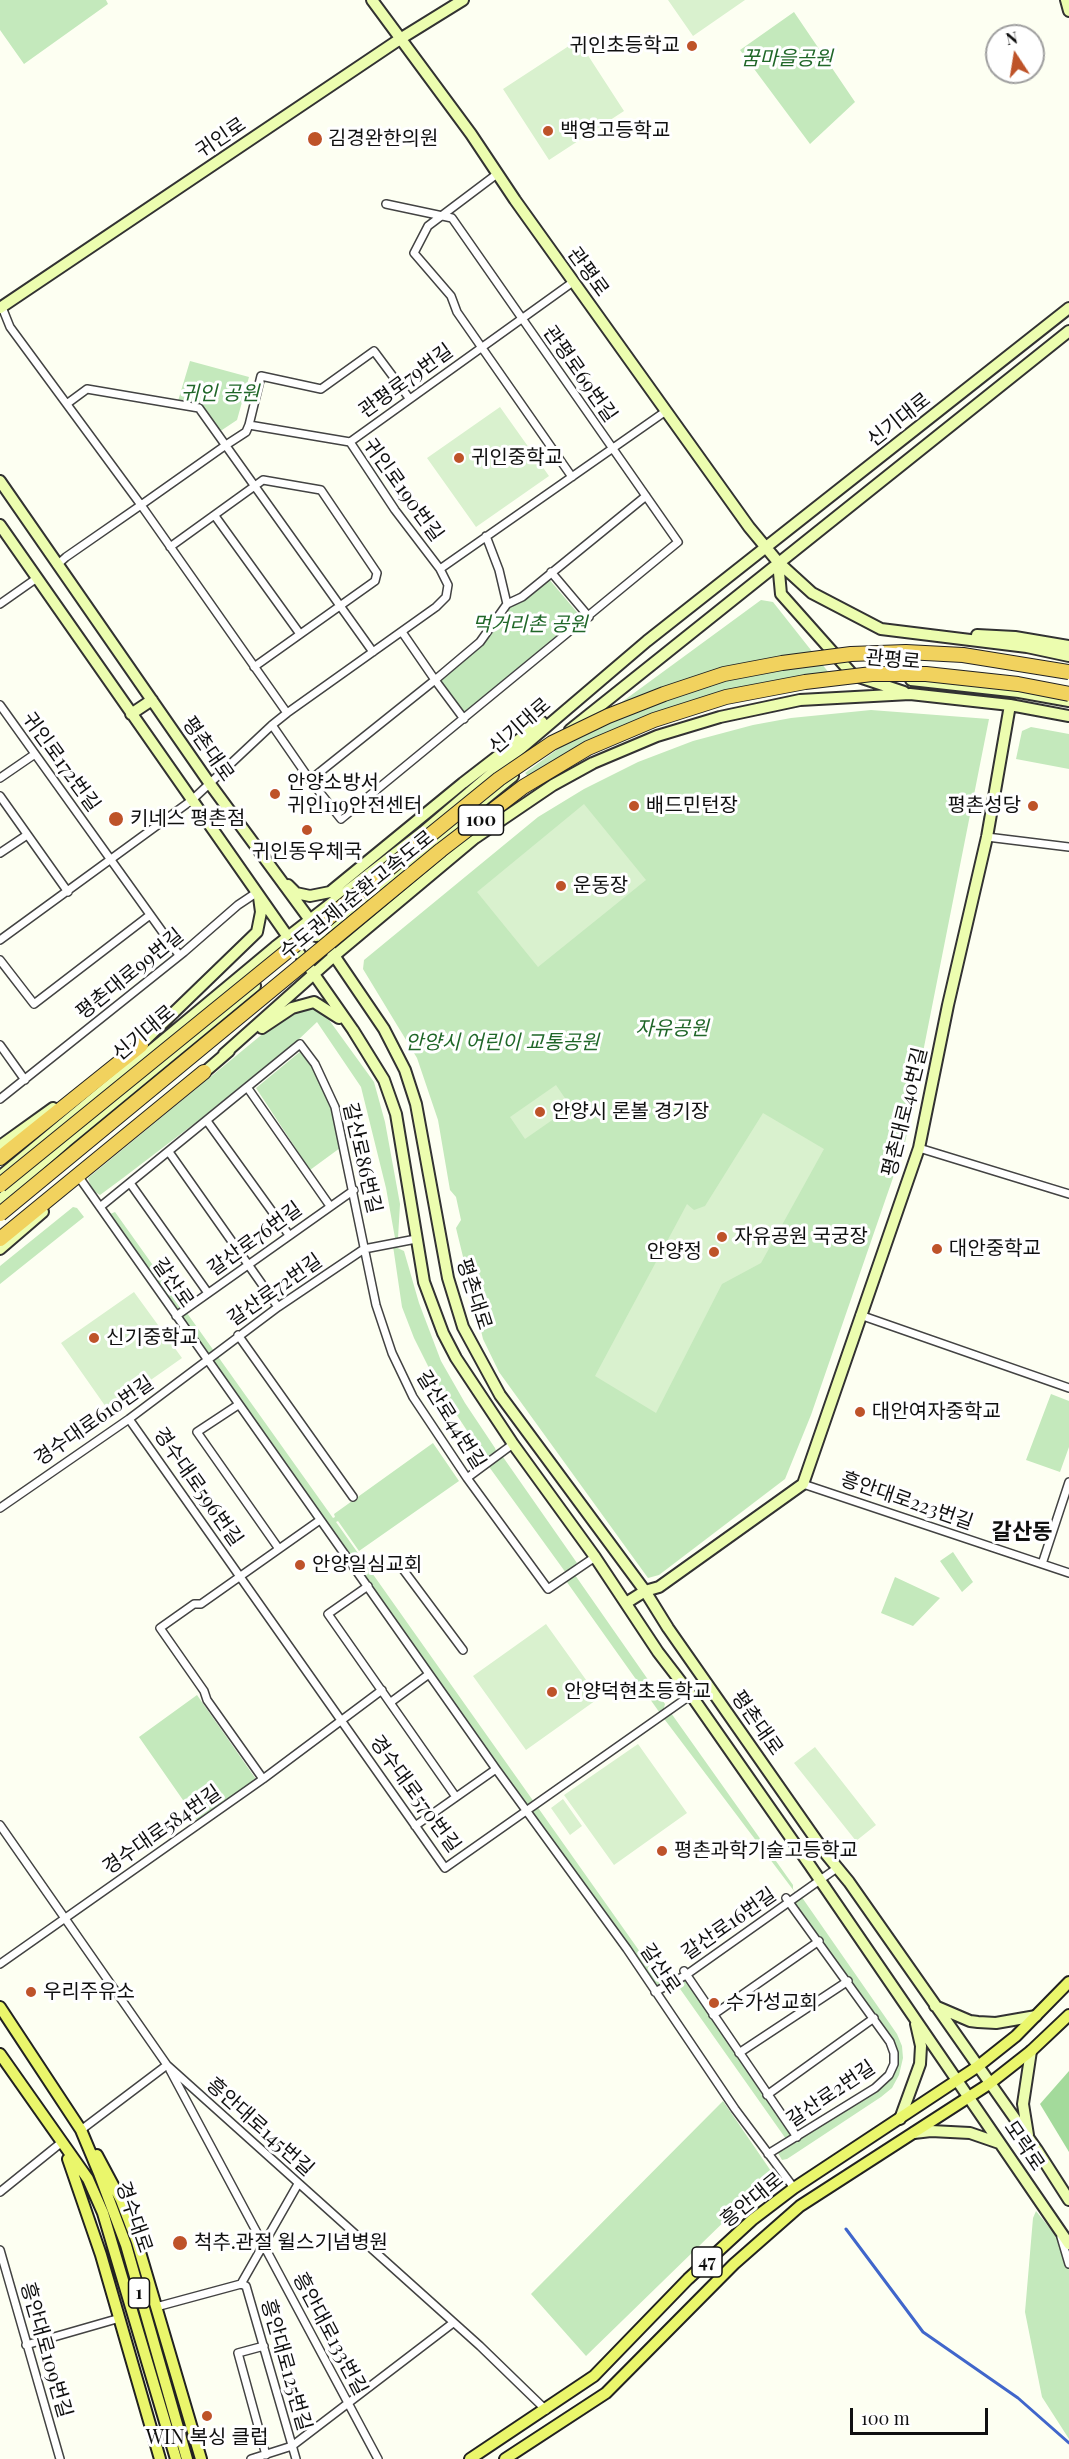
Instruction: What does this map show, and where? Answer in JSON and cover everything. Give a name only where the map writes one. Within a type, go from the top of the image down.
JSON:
[{"type":"highway","name":"수도권제1순환고속도로","points":[[0,1185],[500,779],[552,743],[608,716],[724,674],[782,663],[851,654],[906,652],[963,655],[1069,672]]},
{"type":"highway","name":"수도권제1순환고속도로","points":[[0,1214],[441,850],[523,787],[588,748],[654,720],[726,697],[872,674],[926,674],[1018,684],[1068,699]]},
{"type":"highway","points":[[0,1148],[47,1119],[141,1045]]},
{"type":"highway","points":[[0,1239],[204,1072]]},
{"type":"main road","name":"흥안대로","points":[[470,2459],[594,2376],[688,2279],[752,2220],[794,2188],[977,2067],[1016,2036],[1069,1982]]},
{"type":"main road","name":"경수대로","points":[[0,2007],[81,2130],[111,2202],[126,2245],[187,2459]]},
{"type":"main road","name":"흥안대로","points":[[505,2459],[606,2393],[734,2264],[800,2206],[989,2084],[1031,2051],[1069,2015]]},
{"type":"main road","name":"경수대로","points":[[0,2054],[88,2179],[103,2213],[176,2459]]},
{"type":"main road","points":[[81,2130],[108,2171],[121,2200],[156,2307],[201,2459]]},
{"type":"main road","points":[[62,2142],[84,2201],[160,2459]]},
{"type":"street","name":"관평로","points":[[372,0],[471,134],[666,411],[778,562],[812,593],[882,629],[1027,647],[1069,656]]},
{"type":"street","name":"귀인로","points":[[1,307],[399,39],[463,0]]},
{"type":"street","points":[[1066,0],[1069,11]]},
{"type":"street","points":[[438,216],[497,174]]},
{"type":"street","points":[[386,204],[452,218],[520,318]]},
{"type":"street","name":"관평로79번길","points":[[438,216],[428,226],[414,253],[451,296],[457,312],[481,347]]},
{"type":"street","name":"관평로79번길","points":[[350,442],[573,282]]},
{"type":"street","points":[[1,307],[10,327],[141,505],[287,713]]},
{"type":"street","name":"신기대로","points":[[0,1177],[287,938],[423,832],[647,641],[1069,308]]},
{"type":"street","name":"관평로69번길","points":[[520,318],[678,542],[589,617]]},
{"type":"street","name":"신기대로","points":[[0,1200],[66,1142],[319,933],[778,562],[1069,331]]},
{"type":"street","points":[[481,347],[572,477]]},
{"type":"street","points":[[57,565],[246,432],[261,376],[321,389],[374,351],[409,398]]},
{"type":"street","points":[[68,404],[87,389],[199,408],[373,652]]},
{"type":"street","name":"관평로69번길","points":[[440,569],[666,411]]},
{"type":"street","name":"귀인로190번길","points":[[0,940],[192,800],[272,724],[402,632],[446,597],[448,585],[440,569],[395,510],[350,442],[249,425]]},
{"type":"street","points":[[170,547],[263,480],[321,490],[377,573],[375,581],[254,667]]},
{"type":"street","name":"평촌대로","points":[[0,481],[210,784],[310,920],[384,1029],[405,1070],[422,1131],[448,1278],[463,1327],[500,1395],[645,1591],[668,1628],[989,2084]]},
{"type":"street","points":[[310,780],[480,642],[507,604],[522,597],[646,496]]},
{"type":"street","points":[[215,516],[300,634]]},
{"type":"street","name":"평촌대로","points":[[0,525],[352,1030],[384,1080],[396,1114],[424,1282],[443,1333],[456,1358],[513,1444],[596,1557],[658,1652],[692,1695],[969,2098]]},
{"type":"street","points":[[486,536],[499,570],[507,604]]},
{"type":"street","name":"관평로","points":[[778,562],[781,594],[853,675],[949,683],[1068,699]]},
{"type":"street","points":[[272,724],[340,819],[589,617],[550,572]]},
{"type":"street","points":[[0,604],[37,578]]},
{"type":"street","points":[[882,629],[1015,637],[1069,646]]},
{"type":"street","points":[[402,632],[464,719]]},
{"type":"street","points":[[278,876],[296,893],[310,896],[330,892],[464,783],[647,641]]},
{"type":"street","points":[[433,841],[585,754],[650,726],[718,703],[853,675],[910,694]]},
{"type":"street","points":[[0,1249],[146,1127],[313,974],[379,918],[499,821],[553,785],[593,763],[657,736],[720,717],[800,700],[910,694],[1010,705],[1069,716]]},
{"type":"street","points":[[131,714],[152,700]]},
{"type":"street","name":"귀인로172번길","points":[[0,705],[179,955]]},
{"type":"street","name":"평촌대로40번길","points":[[803,1484],[919,1148],[948,1005],[987,837],[1010,705]]},
{"type":"street","points":[[0,778],[35,754]]},
{"type":"street","points":[[423,832],[464,783]]},
{"type":"street","points":[[0,796],[68,892]]},
{"type":"street","points":[[0,854],[27,835]]},
{"type":"street","points":[[987,837],[1069,847]]},
{"type":"street","points":[[379,918],[401,868]]},
{"type":"street","points":[[141,1045],[257,932],[261,912],[258,895]]},
{"type":"street","name":"평촌대로99번길","points":[[0,1099],[238,905],[258,895]]},
{"type":"street","points":[[0,960],[34,1004],[150,915]]},
{"type":"street","points":[[0,1148],[269,953]]},
{"type":"street","points":[[224,1054],[292,1008],[314,1002],[328,1009],[352,1030]]},
{"type":"street","name":"갈산로86번길","points":[[100,1208],[300,1044],[315,1064],[335,1107],[354,1190],[364,1249]]},
{"type":"street","points":[[0,1045],[25,1080]]},
{"type":"street","points":[[247,1087],[330,1206]]},
{"type":"street","points":[[207,1120],[289,1235]]},
{"type":"street","points":[[919,1148],[1069,1194]]},
{"type":"street","points":[[169,1152],[278,1307]]},
{"type":"street","name":"갈산로","points":[[81,1180],[794,2188]]},
{"type":"street","points":[[130,1183],[208,1293]]},
{"type":"street","name":"갈산로76번길","points":[[176,1316],[354,1190]]},
{"type":"street","points":[[364,1249],[416,1239]]},
{"type":"street","name":"갈산로72번길","points":[[207,1360],[238,1335],[364,1249]]},
{"type":"street","name":"갈산로44번길","points":[[364,1249],[376,1305],[392,1353],[413,1397],[466,1478],[548,1589],[596,1557]]},
{"type":"street","points":[[861,1315],[1069,1388]]},
{"type":"street","points":[[238,1335],[353,1497]]},
{"type":"street","name":"경수대로610번길","points":[[0,1508],[129,1419],[207,1360]]},
{"type":"street","points":[[238,1405],[197,1432],[279,1549]]},
{"type":"street","name":"경수대로596번길","points":[[129,1419],[342,1720]]},
{"type":"street","points":[[466,1478],[513,1444]]},
{"type":"street","points":[[1042,1564],[1069,1482]]},
{"type":"street","points":[[626,1603],[645,1591],[659,1587],[803,1484]]},
{"type":"street","name":"흥안대로223번길","points":[[803,1484],[1069,1573]]},
{"type":"street","name":"경수대로596번길","points":[[263,1779],[160,1628],[194,1604],[201,1604],[320,1520]]},
{"type":"street","points":[[399,1564],[463,1650]]},
{"type":"street","points":[[368,1586],[328,1614],[456,1797]]},
{"type":"street","points":[[391,1702],[429,1674]]},
{"type":"street","name":"경수대로584번길","points":[[0,1964],[263,1779],[382,1690]]},
{"type":"street","points":[[526,1811],[692,1695]]},
{"type":"street","name":"경수대로570번길","points":[[342,1720],[445,1868],[526,1811]]},
{"type":"street","points":[[415,1826],[496,1769]]},
{"type":"street","name":"흥안대로145번길","points":[[0,1825],[168,2065],[546,2410]]},
{"type":"street","name":"갈산로16번길","points":[[656,1992],[788,1899],[820,1881],[837,1868]]},
{"type":"street","name":"갈산로2번길","points":[[768,2154],[875,2088],[890,2075],[894,2064],[894,2053],[890,2042],[788,1899]]},
{"type":"street","points":[[713,2015],[819,1941]]},
{"type":"street","points":[[685,1973],[797,2137]]},
{"type":"street","points":[[739,2053],[848,1981]]},
{"type":"street","points":[[935,2006],[970,2021],[978,2022],[996,2023],[1036,2016]]},
{"type":"street","name":"갈산로2번길","points":[[767,2095],[874,2018]]},
{"type":"street","points":[[900,2119],[920,2064],[921,2046],[915,2018]]},
{"type":"street","points":[[1028,2139],[1023,2104],[1031,2051]]},
{"type":"street","points":[[81,2130],[168,2065]]},
{"type":"street","name":"흥안대로133번길","points":[[168,2065],[378,2459]]},
{"type":"street","name":"모락로","points":[[989,2084],[1069,2200]]},
{"type":"street","name":"모락로","points":[[969,2098],[1069,2244]]},
{"type":"street","points":[[914,2133],[932,2131],[970,2133],[1001,2144]]},
{"type":"street","points":[[0,2192],[62,2142]]},
{"type":"street","points":[[156,2307],[241,2284],[298,2184]]},
{"type":"street","points":[[1060,2232],[1069,2264]]},
{"type":"street","name":"흥안대로109번길","points":[[0,2250],[60,2459]]},
{"type":"street","name":"흥안대로125번길","points":[[241,2284],[246,2286],[296,2459]]},
{"type":"street","points":[[26,2345],[120,2318]]},
{"type":"street","points":[[251,2459],[292,2446],[453,2323]]},
{"type":"street","points":[[264,2346],[238,2353],[266,2455]]},
{"type":"green space","points":[[0,0],[106,0],[108,4],[24,64],[0,30]]},
{"type":"green space","points":[[668,0],[745,0],[693,36]]},
{"type":"green space","name":"꿈마을공원","points":[[794,12],[855,102],[810,144],[740,50]]},
{"type":"green space","points":[[578,40],[624,111],[549,160],[503,89]]},
{"type":"green space","name":"귀인 공원","points":[[190,361],[249,377],[237,420],[219,432],[200,405],[178,401]]},
{"type":"green space","points":[[500,407],[549,476],[476,527],[427,458]]},
{"type":"green space","name":"먹거리촌 공원","points":[[548,578],[581,617],[464,715],[441,681],[483,645],[509,605]]},
{"type":"green space","points":[[761,600],[773,602],[833,678],[718,697],[531,779],[525,773]]},
{"type":"green space","name":"자유공원","points":[[871,710],[989,719],[905,1143],[811,1415],[785,1479],[659,1575],[648,1578],[499,1372],[483,1339],[456,1228],[461,1220],[456,1197],[450,1190],[438,1120],[417,1058],[363,969],[364,960],[538,817],[584,789],[638,762],[693,741],[753,725],[791,718]]},
{"type":"green space","points":[[1031,727],[1069,734],[1069,769],[1016,759],[1022,731]]},
{"type":"green space","name":"운동장","points":[[584,804],[646,880],[538,967],[477,892]]},
{"type":"green space","points":[[313,1006],[324,1013],[374,1082],[385,1122],[400,1204],[398,1238],[395,1238],[386,1188],[361,1087],[317,1022],[297,1041],[199,1120],[123,1178],[100,1195],[92,1190],[88,1178],[294,1008]]},
{"type":"green space","points":[[301,1051],[314,1069],[336,1121],[340,1148],[310,1170],[256,1088]]},
{"type":"green space","name":"안양시 론볼 경기장","points":[[556,1085],[571,1107],[525,1139],[510,1117]]},
{"type":"green space","name":"자유공원 국궁장","points":[[763,1113],[824,1149],[761,1263],[722,1284],[656,1413],[595,1376],[687,1204],[694,1210],[705,1206]]},
{"type":"green space","points":[[73,1207],[77,1208],[84,1217],[0,1284],[0,1266]]},
{"type":"green space","points":[[115,1212],[333,1518],[334,1514],[433,1443],[459,1481],[359,1551],[338,1521],[336,1522],[662,1983],[657,1988],[108,1218]]},
{"type":"green space","points":[[393,1246],[404,1251],[419,1303],[441,1361],[495,1448],[496,1451],[485,1458],[439,1388],[414,1338],[402,1307]]},
{"type":"green space","points":[[134,1292],[182,1358],[108,1410],[61,1343]]},
{"type":"green space","points":[[1051,1394],[1069,1401],[1069,1447],[1060,1472],[1026,1460]]},
{"type":"green space","points":[[500,1455],[577,1563],[566,1573],[487,1464]]},
{"type":"green space","points":[[953,1552],[973,1582],[962,1592],[940,1561]]},
{"type":"green space","points":[[575,1575],[665,1704],[662,1715],[671,1713],[793,1885],[797,1895],[662,1716],[564,1578]]},
{"type":"green space","points":[[895,1577],[940,1598],[913,1626],[881,1613]]},
{"type":"green space","points":[[546,1624],[599,1698],[526,1750],[473,1676]]},
{"type":"green space","points":[[197,1695],[258,1782],[199,1823],[139,1737]]},
{"type":"green space","points":[[638,1744],[687,1813],[614,1865],[564,1795]]},
{"type":"green space","points":[[815,1747],[876,1825],[856,1841],[794,1763]]},
{"type":"green space","points":[[563,1799],[582,1826],[570,1835],[551,1808]]},
{"type":"green space","points":[[801,1896],[897,2034],[902,2046],[903,2058],[899,2075],[892,2088],[787,2159],[782,2160],[778,2153],[786,2145],[892,2076],[897,2053],[792,1902]]},
{"type":"green space","points":[[685,1978],[793,2134],[791,2138],[786,2139],[678,1986]]},
{"type":"green space","points":[[1069,2071],[1069,2152],[1040,2104]]},
{"type":"green space","points":[[723,2101],[773,2174],[586,2356],[531,2294]]},
{"type":"green space","points":[[1036,2211],[1069,2252],[1069,2439],[1042,2397],[1025,2312],[1033,2218]]},
{"type":"waterway","points":[[846,2229],[923,2332],[1018,2398],[1069,2443]]},
{"type":"place","name":"귀인초등학교","points":[[692,46]]},
{"type":"place","name":"백영고등학교","points":[[548,131]]},
{"type":"place","name":"김경완한의원","points":[[315,139]]},
{"type":"place","name":"귀인중학교","points":[[459,458]]},
{"type":"place","name":"안양소방서 귀인119안전센터","points":[[275,794]]},
{"type":"place","name":"배드민턴장","points":[[634,806]]},
{"type":"place","name":"평촌성당","points":[[1033,806]]},
{"type":"place","name":"키네스 평촌점","points":[[116,819]]},
{"type":"place","name":"귀인동우체국","points":[[307,830]]},
{"type":"place","name":"운동장","points":[[561,886]]},
{"type":"place","name":"안양시 론볼 경기장","points":[[540,1112]]},
{"type":"place","name":"자유공원 국궁장","points":[[722,1237]]},
{"type":"place","name":"대안중학교","points":[[937,1249]]},
{"type":"place","name":"안양정","points":[[714,1252]]},
{"type":"place","name":"신기중학교","points":[[94,1338]]},
{"type":"place","name":"대안여자중학교","points":[[860,1412]]},
{"type":"place","name":"안양일심교회","points":[[300,1565]]},
{"type":"place","name":"안양덕현초등학교","points":[[552,1692]]},
{"type":"place","name":"평촌과학기술고등학교","points":[[662,1851]]},
{"type":"place","name":"우리주유소","points":[[31,1992]]},
{"type":"place","name":"수가성교회","points":[[714,2003]]},
{"type":"place","name":"척추.관절 윌스기념병원","points":[[180,2243]]},
{"type":"place","name":"WIN 복싱 클럽","points":[[207,2416]]},
{"type":"district","name":"갈산동","points":[[1022,1532]]},
{"type":"park label","name":"안양시 어린이 교통공원","points":[[502,1043]]}]
